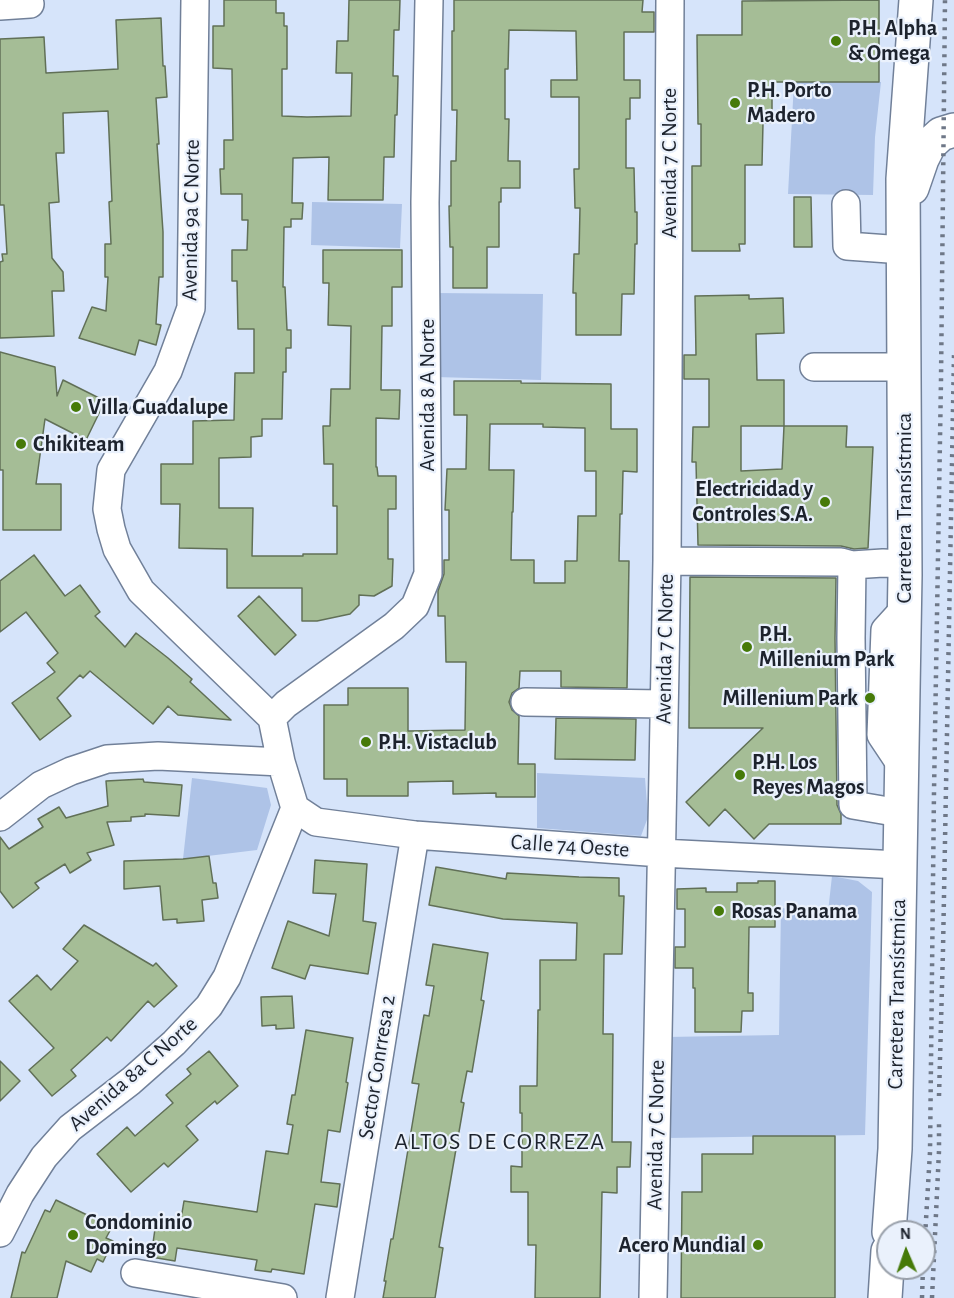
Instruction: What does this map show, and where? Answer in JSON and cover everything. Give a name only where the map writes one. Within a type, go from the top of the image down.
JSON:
[{"type":"main road","name":"Carretera Transístmica","points":[[890,1220],[895,1149],[905,608],[904,152],[916,0]]},
{"type":"main road","points":[[903,234],[926,150],[941,134],[954,130]]},
{"type":"main road","points":[[885,1298],[886,1280]]},
{"type":"street","name":"Avenida 9a C Norte","points":[[195,0],[191,308],[168,371],[111,470],[107,508],[117,549],[141,591],[272,718]]},
{"type":"street","name":"Avenida 8 A Norte","points":[[272,718],[286,704],[394,626],[416,606],[428,574],[425,202],[429,0]]},
{"type":"street","name":"Avenida 7 C Norte","points":[[653,1298],[667,561],[670,0]]},
{"type":"street","points":[[0,6],[30,4]]},
{"type":"street","points":[[846,204],[847,246],[903,234]]},
{"type":"street","points":[[814,367],[904,367]]},
{"type":"street","points":[[667,561],[905,564]]},
{"type":"street","points":[[852,564],[853,805],[900,813]]},
{"type":"street","points":[[525,702],[664,704]]},
{"type":"street","points":[[272,718],[281,762],[295,808]]},
{"type":"street","points":[[0,818],[42,785],[71,771],[106,759],[158,756],[281,762]]},
{"type":"street","name":"Calle 74 Oeste","points":[[295,808],[315,822],[415,835],[661,853],[899,865]]},
{"type":"street","name":"Avenida 8a C Norte","points":[[0,1233],[20,1194],[44,1157],[70,1128],[140,1073],[174,1043],[209,1006],[227,977],[295,808]]},
{"type":"street","name":"Sector Conrresa 2","points":[[340,1298],[415,835]]},
{"type":"street","points":[[135,1273],[283,1298]]},
{"type":"shaded area","points":[[794,82],[881,82],[875,137],[873,195],[788,194]]},
{"type":"shaded area","points":[[312,202],[402,204],[400,248],[311,245]]},
{"type":"shaded area","points":[[435,293],[543,294],[541,380],[436,377]]},
{"type":"shaded area","points":[[537,773],[645,778],[648,817],[641,836],[537,828]]},
{"type":"shaded area","points":[[192,778],[267,788],[271,805],[257,850],[183,859]]},
{"type":"shaded area","points":[[832,876],[858,881],[872,892],[865,1135],[667,1138],[667,1037],[779,1035],[781,908],[828,912]]},
{"type":"building","points":[[224,0],[276,0],[276,13],[284,13],[284,26],[287,26],[287,69],[282,69],[282,116],[307,117],[351,116],[352,73],[336,73],[337,41],[348,41],[349,0],[400,0],[399,30],[394,30],[393,76],[398,76],[394,157],[384,157],[383,200],[328,200],[329,157],[293,158],[292,203],[303,203],[302,219],[291,219],[291,227],[284,227],[283,287],[285,287],[287,330],[291,330],[291,348],[286,348],[282,419],[262,419],[262,436],[251,437],[251,457],[219,458],[219,508],[253,508],[252,556],[337,554],[337,506],[333,506],[333,464],[324,464],[323,426],[330,426],[331,389],[350,389],[351,326],[328,325],[329,283],[323,283],[323,250],[402,250],[402,287],[392,287],[392,326],[382,326],[381,390],[400,390],[399,419],[376,418],[378,476],[396,476],[396,509],[388,509],[388,559],[393,559],[392,586],[374,596],[359,595],[359,605],[350,614],[317,621],[302,621],[302,588],[227,588],[227,549],[179,548],[180,504],[161,504],[161,464],[193,464],[193,421],[234,420],[235,373],[254,373],[254,329],[238,329],[237,281],[232,281],[232,250],[247,250],[248,220],[242,220],[242,194],[221,194],[220,169],[224,169],[224,140],[233,140],[232,69],[213,68],[213,26],[224,26]]},
{"type":"building","points":[[454,0],[643,0],[642,12],[654,12],[654,32],[624,32],[624,80],[640,80],[640,98],[630,98],[630,119],[626,119],[626,168],[634,168],[637,244],[635,244],[634,294],[622,294],[621,335],[576,335],[576,293],[573,293],[574,254],[579,254],[580,208],[575,208],[574,169],[579,169],[579,97],[551,97],[551,80],[577,80],[576,31],[509,30],[508,69],[505,69],[505,119],[509,119],[508,161],[520,161],[520,188],[501,188],[499,247],[487,247],[487,288],[453,288],[453,247],[450,247],[449,206],[451,206],[451,161],[456,161],[457,110],[452,110]]},
{"type":"building","points":[[879,0],[879,82],[772,82],[772,123],[763,123],[762,165],[745,165],[745,244],[739,244],[740,251],[692,251],[692,166],[701,166],[697,35],[742,35],[742,1]]},
{"type":"building","points":[[161,18],[167,97],[156,98],[163,277],[159,277],[156,324],[161,325],[156,345],[139,340],[135,355],[79,338],[92,307],[106,311],[108,277],[105,277],[105,244],[111,244],[109,202],[112,201],[108,111],[63,113],[64,153],[56,153],[59,202],[49,203],[52,258],[63,272],[64,291],[52,291],[54,336],[0,338],[0,262],[3,261],[2,254],[7,254],[4,205],[0,205],[0,39],[44,37],[46,73],[118,69],[116,20]]},
{"type":"building","points":[[794,197],[811,197],[812,247],[794,247]]},
{"type":"building","points":[[749,295],[749,299],[783,298],[784,333],[756,334],[757,380],[784,380],[784,426],[847,426],[846,447],[873,447],[868,548],[698,545],[696,462],[692,462],[693,427],[709,427],[709,379],[684,379],[684,355],[696,355],[695,296]],"holes":[[[741,426],[784,426],[782,469],[741,471]]]},
{"type":"building","points":[[0,352],[55,367],[57,396],[63,380],[105,401],[86,440],[45,419],[36,484],[61,484],[61,530],[3,530],[3,470],[0,470]]},
{"type":"building","points":[[454,381],[611,384],[611,429],[637,429],[637,472],[623,471],[622,514],[620,514],[619,561],[629,561],[627,688],[561,687],[561,671],[520,671],[519,688],[512,693],[509,702],[512,710],[519,716],[518,764],[535,764],[535,797],[496,797],[496,793],[453,794],[453,781],[408,782],[408,796],[347,796],[347,779],[324,779],[324,705],[348,705],[348,688],[408,688],[408,731],[465,730],[466,662],[446,662],[445,616],[438,616],[438,591],[444,574],[444,560],[449,560],[449,510],[445,510],[447,469],[466,469],[467,415],[454,415]],"holes":[[[490,424],[543,424],[543,427],[585,428],[585,471],[596,471],[596,516],[578,516],[577,561],[565,561],[565,583],[534,583],[534,560],[511,560],[514,470],[489,470]]]},
{"type":"building","points":[[34,555],[65,596],[80,585],[100,612],[95,616],[125,647],[136,633],[192,679],[190,682],[231,720],[178,715],[168,706],[153,724],[90,671],[83,678],[80,675],[57,698],[71,716],[40,740],[12,703],[55,672],[47,663],[58,653],[26,612],[0,632],[0,581]]},
{"type":"building","points":[[690,577],[836,578],[837,805],[841,814],[841,824],[769,824],[754,839],[725,809],[709,826],[686,802],[763,728],[689,728]]},
{"type":"building","points":[[259,596],[296,635],[275,655],[238,616]]},
{"type":"building","points":[[556,718],[636,719],[635,760],[555,759]]},
{"type":"building","points":[[143,779],[144,782],[182,785],[179,816],[145,814],[145,816],[131,817],[131,821],[107,822],[114,845],[87,853],[91,860],[70,873],[65,864],[35,883],[39,888],[13,908],[0,891],[0,837],[9,849],[43,827],[38,819],[59,807],[66,818],[108,806],[106,781]]},
{"type":"building","points":[[209,856],[218,898],[202,900],[204,921],[177,923],[177,919],[163,920],[160,886],[124,889],[124,861]]},
{"type":"building","points":[[315,860],[367,864],[363,921],[376,923],[368,974],[310,965],[305,979],[272,968],[288,921],[329,936],[336,894],[313,893]]},
{"type":"building","points":[[436,867],[506,879],[507,873],[619,878],[619,896],[624,896],[622,954],[604,954],[603,1034],[613,1034],[612,1142],[631,1142],[630,1167],[617,1167],[617,1193],[602,1192],[600,1298],[535,1298],[536,1245],[528,1245],[528,1192],[511,1192],[511,1166],[522,1167],[520,1086],[537,1086],[540,960],[576,960],[577,923],[503,919],[429,905]]},
{"type":"building","points":[[758,881],[775,881],[775,927],[749,927],[748,993],[753,993],[753,1011],[742,1011],[741,1032],[695,1032],[693,968],[675,968],[675,947],[685,947],[685,909],[677,909],[677,889],[706,888],[706,892],[737,892],[737,883],[758,883]]},
{"type":"building","points":[[84,925],[153,966],[156,963],[177,986],[154,1007],[148,1001],[111,1041],[107,1037],[71,1070],[76,1076],[52,1096],[29,1070],[54,1048],[9,1001],[37,975],[51,990],[78,961],[63,949]]},
{"type":"building","points":[[433,944],[488,953],[481,1000],[484,1001],[472,1072],[467,1071],[461,1102],[464,1103],[439,1247],[443,1248],[435,1298],[383,1298],[391,1239],[393,1239],[419,1084],[412,1083],[424,1015],[429,1016],[434,986],[426,985]]},
{"type":"building","points":[[292,996],[294,1028],[276,1029],[276,1025],[262,1026],[261,997]]},
{"type":"building","points":[[306,1030],[353,1038],[340,1132],[328,1130],[321,1182],[340,1184],[337,1207],[315,1204],[304,1274],[272,1269],[271,1272],[255,1270],[257,1260],[177,1248],[175,1261],[151,1257],[156,1222],[180,1225],[184,1201],[257,1212],[266,1151],[288,1154],[293,1125],[287,1124],[292,1095],[295,1095]]},
{"type":"building","points":[[209,1051],[238,1086],[217,1104],[215,1101],[186,1126],[198,1140],[168,1167],[164,1163],[131,1192],[97,1154],[127,1127],[135,1136],[173,1103],[166,1095],[191,1074],[187,1069]]},
{"type":"building","points":[[0,1061],[20,1081],[0,1101]]},
{"type":"building","name":"Acero Mundial","points":[[753,1136],[835,1136],[835,1298],[681,1298],[682,1192],[702,1192],[702,1154],[753,1154]]},
{"type":"building","name":"Condominio Domingo","points":[[56,1200],[112,1227],[106,1238],[113,1241],[103,1262],[97,1259],[91,1272],[66,1261],[57,1298],[11,1298],[22,1252],[25,1253],[45,1210],[50,1212]]},
{"type":"railway","points":[[926,1220],[930,1152],[945,0]]},
{"type":"railway","points":[[939,1096],[954,355]]},
{"type":"railway","points":[[932,1298],[939,1123]]},
{"type":"railway","points":[[922,1298],[923,1280]]},
{"type":"place","name":"P.H. Alpha & Omega","points":[[836,41]]},
{"type":"place","name":"P.H. Porto Madero","points":[[735,103]]},
{"type":"place","name":"Villa Guadalupe","points":[[76,407]]},
{"type":"place","name":"Chikiteam","points":[[21,444]]},
{"type":"place","name":"Electricidad y Controles S.A.","points":[[825,502]]},
{"type":"place","name":"P.H. Millenium Park","points":[[747,647]]},
{"type":"place","name":"Millenium Park","points":[[870,698]]},
{"type":"place","name":"P.H. Vistaclub","points":[[366,742]]},
{"type":"place","name":"P.H. Los Reyes Magos","points":[[740,775]]},
{"type":"place","name":"Rosas Panama","points":[[719,911]]},
{"type":"place","name":"Condominio Domingo","points":[[73,1235]]},
{"type":"place","name":"Acero Mundial","points":[[758,1245]]},
{"type":"district","name":"ALTOS DE CORREZA","points":[[500,1142]]}]
